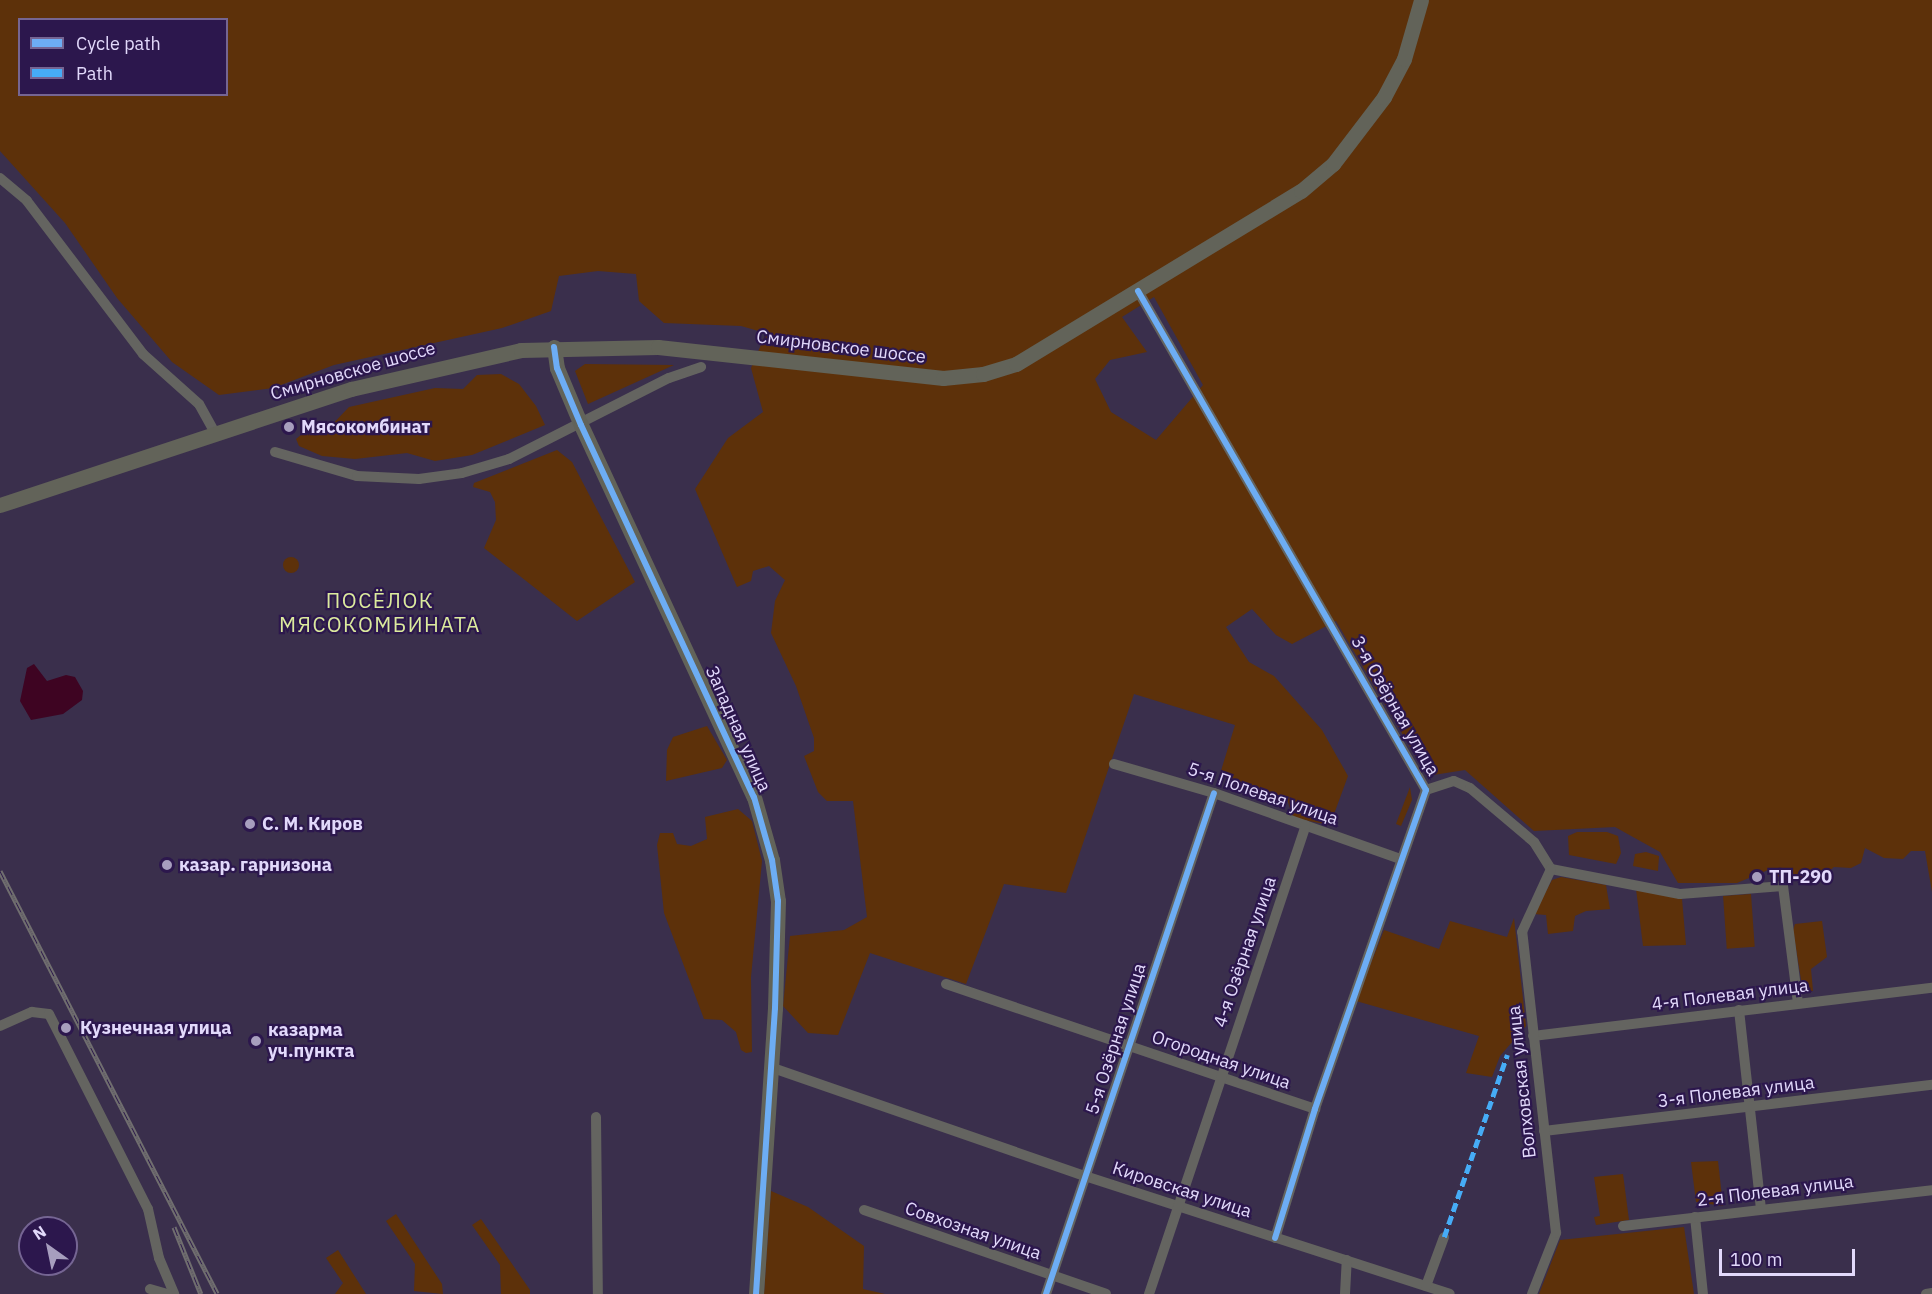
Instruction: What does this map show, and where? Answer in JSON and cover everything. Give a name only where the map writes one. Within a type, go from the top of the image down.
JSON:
[{"type":"main road","name":"Смирновское шоссе","points":[[0,505],[215,433],[409,373],[488,355],[554,347],[658,347],[892,375],[943,378],[983,374],[1016,364],[1301,190],[1333,164],[1384,97],[1404,59],[1421,0]]},
{"type":"main road","name":"Западная улица","points":[[554,347],[557,368],[581,425],[754,797],[767,839],[778,901],[756,1294]]},
{"type":"street","points":[[0,178],[27,201],[143,354],[199,404],[215,433]]},
{"type":"street","name":"3-я Озёрная улица","points":[[1138,291],[1426,790],[1315,1109],[1275,1238]]},
{"type":"street","points":[[275,452],[357,476],[419,479],[462,473],[509,459],[581,425],[669,378],[701,367]]},
{"type":"street","name":"5-я Полевая улица","points":[[1114,764],[1215,793],[1400,860]]},
{"type":"street","points":[[1426,790],[1454,781],[1470,788],[1534,842],[1551,868],[1680,894],[1783,886],[1798,1003]]},
{"type":"street","name":"5-я Озёрная улица","points":[[1046,1294],[1088,1177],[1128,1044],[1215,793]]},
{"type":"street","name":"4-я Озёрная улица","points":[[1149,1294],[1220,1076],[1306,826]]},
{"type":"street","name":"Волховская улица","points":[[1532,1294],[1556,1233],[1522,932],[1551,868]]},
{"type":"street","name":"Огородная улица","points":[[946,984],[1315,1109]]},
{"type":"street","name":"4-я Полевая улица","points":[[1533,1036],[1932,988]]},
{"type":"street","points":[[1739,1010],[1761,1209]]},
{"type":"street","points":[[0,1026],[32,1012],[49,1014],[148,1209],[159,1258],[174,1294]]},
{"type":"street","name":"Кировская улица","points":[[770,1067],[1088,1177],[1450,1294]]},
{"type":"street","name":"3-я Полевая улица","points":[[1544,1131],[1932,1085]]},
{"type":"street","points":[[597,1117],[598,1294]]},
{"type":"street","name":"2-я Полевая улица","points":[[1623,1226],[1932,1190]]},
{"type":"street","name":"Совхозная улица","points":[[864,1210],[1106,1294]]},
{"type":"street","points":[[1695,1217],[1703,1294]]},
{"type":"street","points":[[1426,1286],[1444,1237]]},
{"type":"street","points":[[1345,1294],[1347,1260]]},
{"type":"street","points":[[150,1289],[167,1294]]},
{"type":"street","points":[[1926,1294],[1932,1293]]},
{"type":"shaded area","points":[[0,0],[1932,0],[1932,892],[1925,851],[1911,851],[1903,859],[1884,858],[1865,848],[1861,863],[1851,868],[1834,867],[1828,872],[1784,880],[1768,870],[1737,883],[1678,883],[1660,852],[1615,827],[1534,831],[1465,770],[1427,776],[1336,621],[1292,644],[1276,635],[1252,609],[1226,627],[1249,662],[1274,676],[1322,730],[1348,776],[1330,825],[1293,818],[1287,799],[1220,774],[1235,725],[1134,694],[1066,893],[1004,884],[966,984],[870,953],[838,1035],[808,1033],[783,1006],[790,936],[844,930],[867,917],[853,801],[827,801],[818,792],[804,756],[814,751],[814,738],[796,686],[771,633],[775,601],[785,580],[769,566],[753,571],[751,581],[737,587],[695,489],[728,438],[763,412],[751,368],[766,333],[741,326],[664,323],[639,301],[636,274],[598,271],[559,276],[551,311],[502,328],[334,365],[273,388],[219,395],[172,362],[117,298],[65,223],[0,151]],"holes":[[[1154,297],[1203,385],[1156,440],[1111,412],[1095,379],[1110,360],[1147,352],[1122,317]]]},
{"type":"shaded area","points":[[585,364],[674,365],[588,404],[575,371]]},
{"type":"shaded area","points":[[501,374],[519,384],[536,406],[545,425],[472,455],[435,461],[407,453],[355,459],[322,456],[299,446],[296,439],[307,430],[326,431],[349,407],[435,388],[463,389],[477,375]]},
{"type":"shaded area","points":[[557,450],[572,462],[635,582],[577,621],[484,548],[496,520],[495,502],[490,492],[473,487],[474,483]]},
{"type":"shaded area","points":[[291,557],[297,559],[299,565],[297,571],[291,573],[285,571],[283,565],[285,559]]},
{"type":"shaded area","points":[[34,664],[47,681],[66,675],[75,677],[83,691],[82,700],[63,714],[31,720],[20,701],[27,668]]},
{"type":"shaded area","points":[[707,726],[727,760],[722,768],[666,781],[667,750],[673,737]]},
{"type":"shaded area","points":[[1410,787],[1412,800],[1401,826],[1396,824]]},
{"type":"shaded area","points":[[738,809],[752,821],[762,861],[751,977],[752,1052],[746,1053],[741,1050],[736,1032],[722,1020],[704,1019],[664,913],[657,845],[660,833],[673,833],[677,844],[691,846],[707,839],[705,817]]},
{"type":"shaded area","points":[[1577,832],[1607,832],[1618,836],[1621,853],[1616,864],[1569,855],[1568,836]]},
{"type":"shaded area","points":[[1646,852],[1659,856],[1658,871],[1633,866],[1635,854]]},
{"type":"shaded area","points":[[1561,877],[1606,885],[1610,909],[1586,911],[1575,916],[1573,931],[1548,934],[1546,915],[1534,914],[1552,880]]},
{"type":"shaded area","points":[[1636,889],[1682,899],[1686,945],[1643,946]]},
{"type":"shaded area","points":[[1751,894],[1755,947],[1727,949],[1723,896]]},
{"type":"shaded area","points":[[1514,918],[1526,1026],[1500,1056],[1492,1077],[1466,1073],[1479,1036],[1356,1001],[1384,930],[1439,949],[1450,921],[1507,937]]},
{"type":"shaded area","points":[[1822,921],[1827,957],[1811,969],[1813,991],[1803,992],[1793,930],[1795,924]]},
{"type":"shaded area","points":[[1718,1161],[1723,1206],[1696,1202],[1691,1162]]},
{"type":"shaded area","points":[[1623,1174],[1629,1220],[1596,1225],[1594,1217],[1600,1216],[1594,1177]]},
{"type":"shaded area","points":[[771,1191],[808,1207],[864,1246],[863,1289],[885,1294],[764,1294]]},
{"type":"shaded area","points":[[396,1214],[442,1284],[443,1294],[414,1291],[415,1264],[386,1221]]},
{"type":"shaded area","points":[[481,1219],[530,1290],[530,1294],[501,1294],[500,1265],[472,1225]]},
{"type":"shaded area","points":[[1684,1227],[1694,1294],[1539,1294],[1560,1240]]},
{"type":"shaded area","points":[[338,1250],[366,1294],[335,1294],[343,1283],[326,1258]]},
{"type":"railway","points":[[0,871],[217,1294]]},
{"type":"railway","points":[[174,1227],[201,1294]]},
{"type":"marked path","points":[[1444,1237],[1507,1055]]},
{"type":"cycle path","points":[[1138,291],[1426,790],[1315,1109],[1275,1238]]},
{"type":"cycle path","points":[[554,347],[557,368],[581,425],[754,797],[772,860],[778,901],[775,1008],[756,1294]]},
{"type":"cycle path","points":[[1046,1294],[1214,793]]},
{"type":"place","name":"Мясокомбинат","points":[[289,427]]},
{"type":"place","name":"С. М. Киров","points":[[250,824]]},
{"type":"place","name":"казар. гарнизона","points":[[167,865]]},
{"type":"place","name":"ТП-290","points":[[1757,877]]},
{"type":"place","name":"Кузнечная улица","points":[[66,1028]]},
{"type":"place","name":"казарма уч.пункта","points":[[256,1041]]},
{"type":"district","name":"ПОСЁЛОК МЯСОКОМБИНАТА","points":[[380,612]]}]
